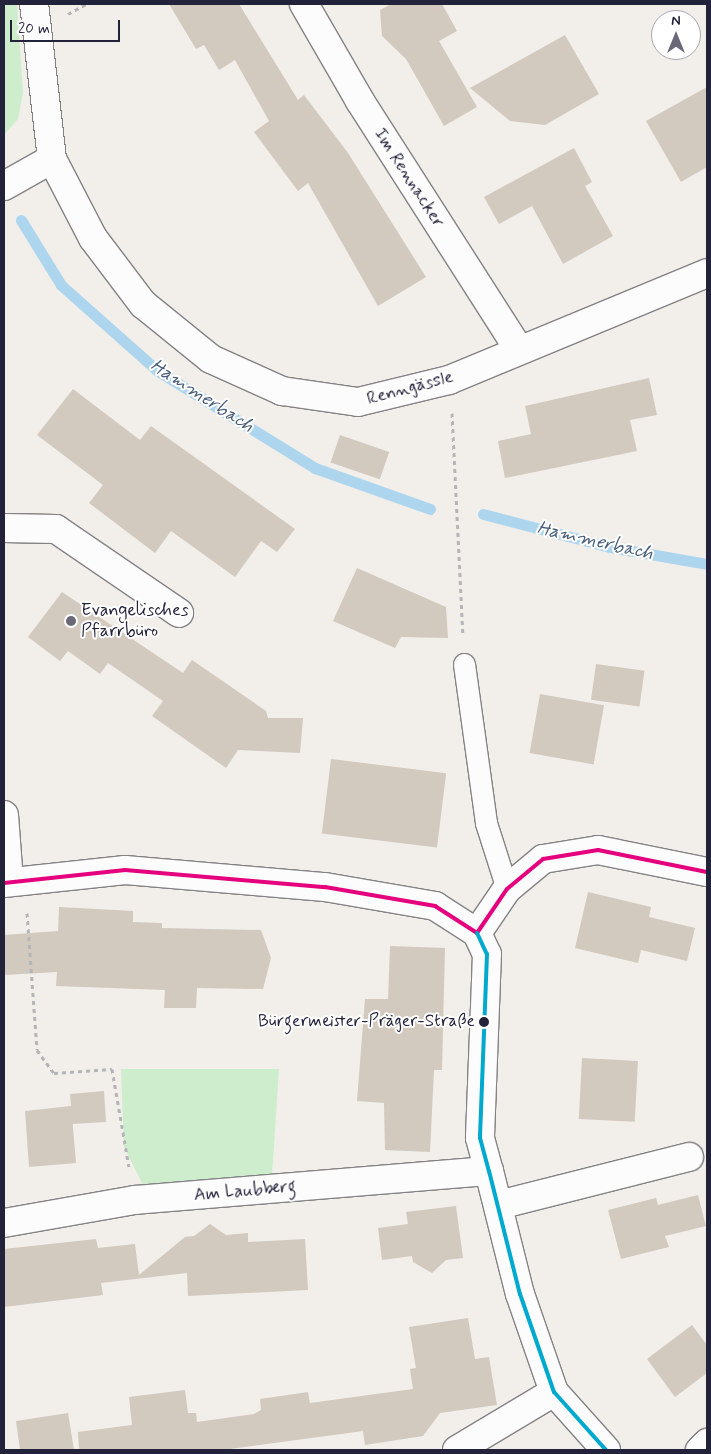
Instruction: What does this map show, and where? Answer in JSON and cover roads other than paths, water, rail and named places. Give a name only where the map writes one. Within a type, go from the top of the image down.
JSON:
[{"type":"street","points":[[4,186],[52,159],[34,4]]},
{"type":"street","name":"Im Rennacker","points":[[304,4],[360,101],[518,348]]},
{"type":"street","name":"Renngässle","points":[[52,159],[93,238],[143,304],[211,360],[282,391],[358,402],[449,380],[518,348],[707,273]]},
{"type":"street","points":[[4,528],[56,529],[179,613]]},
{"type":"street","points":[[4,816],[6,883],[125,870],[325,887],[435,906],[476,932],[487,954],[480,1138],[499,1205],[520,1294],[554,1392],[606,1450]]},
{"type":"street","points":[[476,932],[507,889],[543,859],[598,850],[707,872]]},
{"type":"street","points":[[499,1205],[689,1157]]},
{"type":"street","name":"Am Laubberg","points":[[4,1223],[135,1200],[489,1171]]},
{"type":"street","points":[[457,1450],[480,1442],[554,1392]]},
{"type":"street","points":[[700,1450],[707,1443]]},
{"type":"lane","points":[[464,664],[486,823],[507,889]]},
{"type":"waterway","name":"Hammerbach","points":[[21,220],[61,285],[158,371],[315,468],[430,509]]},
{"type":"waterway","name":"Hammerbach","points":[[483,514],[610,547],[707,564]]},
{"type":"place","name":"Evangelisches Pfarrbüro","points":[[71,621]]},
{"type":"place","name":"Bürgermeister-Präger-Straße","points":[[484,1022]]}]
